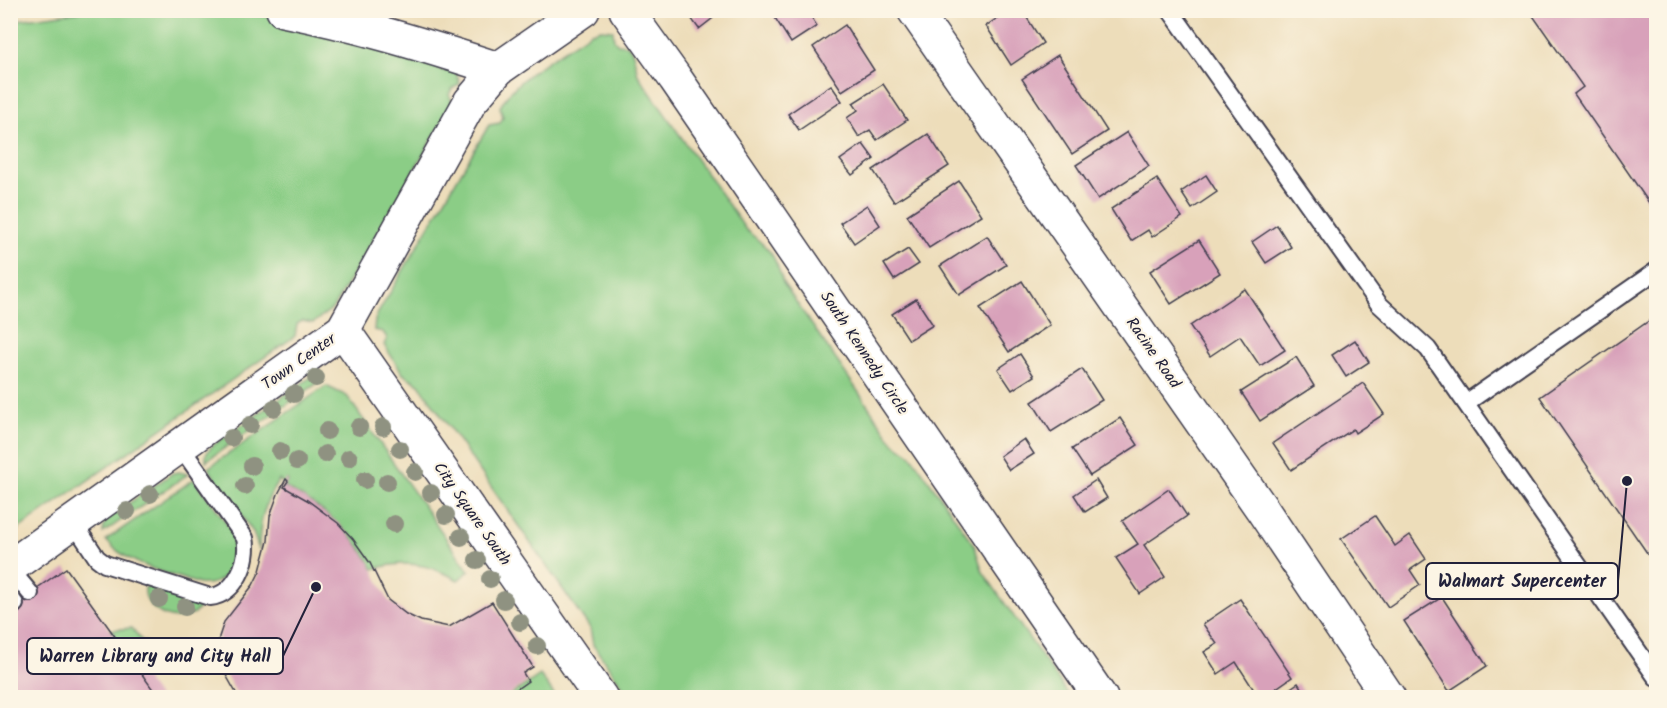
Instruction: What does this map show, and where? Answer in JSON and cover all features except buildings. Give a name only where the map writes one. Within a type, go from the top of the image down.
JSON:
[{"type":"street","points":[[282,10],[386,35],[498,69]]},
{"type":"street","name":"Town Center","points":[[10,568],[343,330],[470,102],[498,69],[583,10]]},
{"type":"street","name":"South Kennedy Circle","points":[[626,10],[1101,698]]},
{"type":"street","name":"Racine Road","points":[[914,10],[1262,509],[1389,698]]},
{"type":"street","name":"City Square South","points":[[343,330],[601,698]]},
{"type":"lane","points":[[1170,10],[1379,304],[1428,350],[1467,403],[1656,677]]},
{"type":"lane","points":[[1467,403],[1656,271]]},
{"type":"lane","points":[[73,522],[97,558],[105,564],[210,597],[225,593],[232,586],[247,553],[245,538],[180,446]]},
{"type":"lane","points":[[10,568],[30,593]]},
{"type":"green space","points":[[92,10],[238,12],[274,17],[435,59],[438,68],[444,71],[453,68],[460,84],[449,94],[453,104],[333,308],[313,323],[302,321],[297,324],[295,336],[11,534],[11,21]]},
{"type":"green space","points":[[601,29],[613,30],[614,40],[618,44],[628,45],[633,53],[638,75],[746,230],[770,253],[783,283],[893,442],[911,455],[974,545],[983,572],[1070,697],[630,697],[593,645],[590,628],[419,384],[403,374],[384,345],[387,338],[383,332],[374,330],[378,313],[489,125],[500,123],[503,117],[500,107],[507,96],[541,66],[591,32]]},
{"type":"green space","points":[[317,373],[322,380],[206,461],[206,454],[212,446]]},
{"type":"green space","points":[[326,386],[347,396],[469,571],[458,580],[436,570],[416,565],[406,564],[373,569],[357,543],[335,521],[284,487],[287,480],[284,484],[279,480],[266,505],[261,522],[259,550],[253,532],[208,468]]},
{"type":"green space","points":[[173,473],[188,474],[103,533],[104,525],[109,517]]},
{"type":"green space","points":[[194,479],[224,519],[236,541],[233,561],[225,576],[219,581],[212,584],[199,584],[149,567],[125,556],[106,540]]},
{"type":"green space","points":[[148,586],[196,602],[199,608],[192,615],[183,618],[164,615],[150,604],[145,588]]},
{"type":"green space","points":[[132,628],[142,641],[156,647],[133,662],[111,630]]},
{"type":"green space","points":[[540,675],[555,696],[508,697]]},
{"type":"place","name":"Walmart Supercenter","points":[[1627,481]]},
{"type":"place","name":"Warren Library and City Hall","points":[[316,587]]}]
